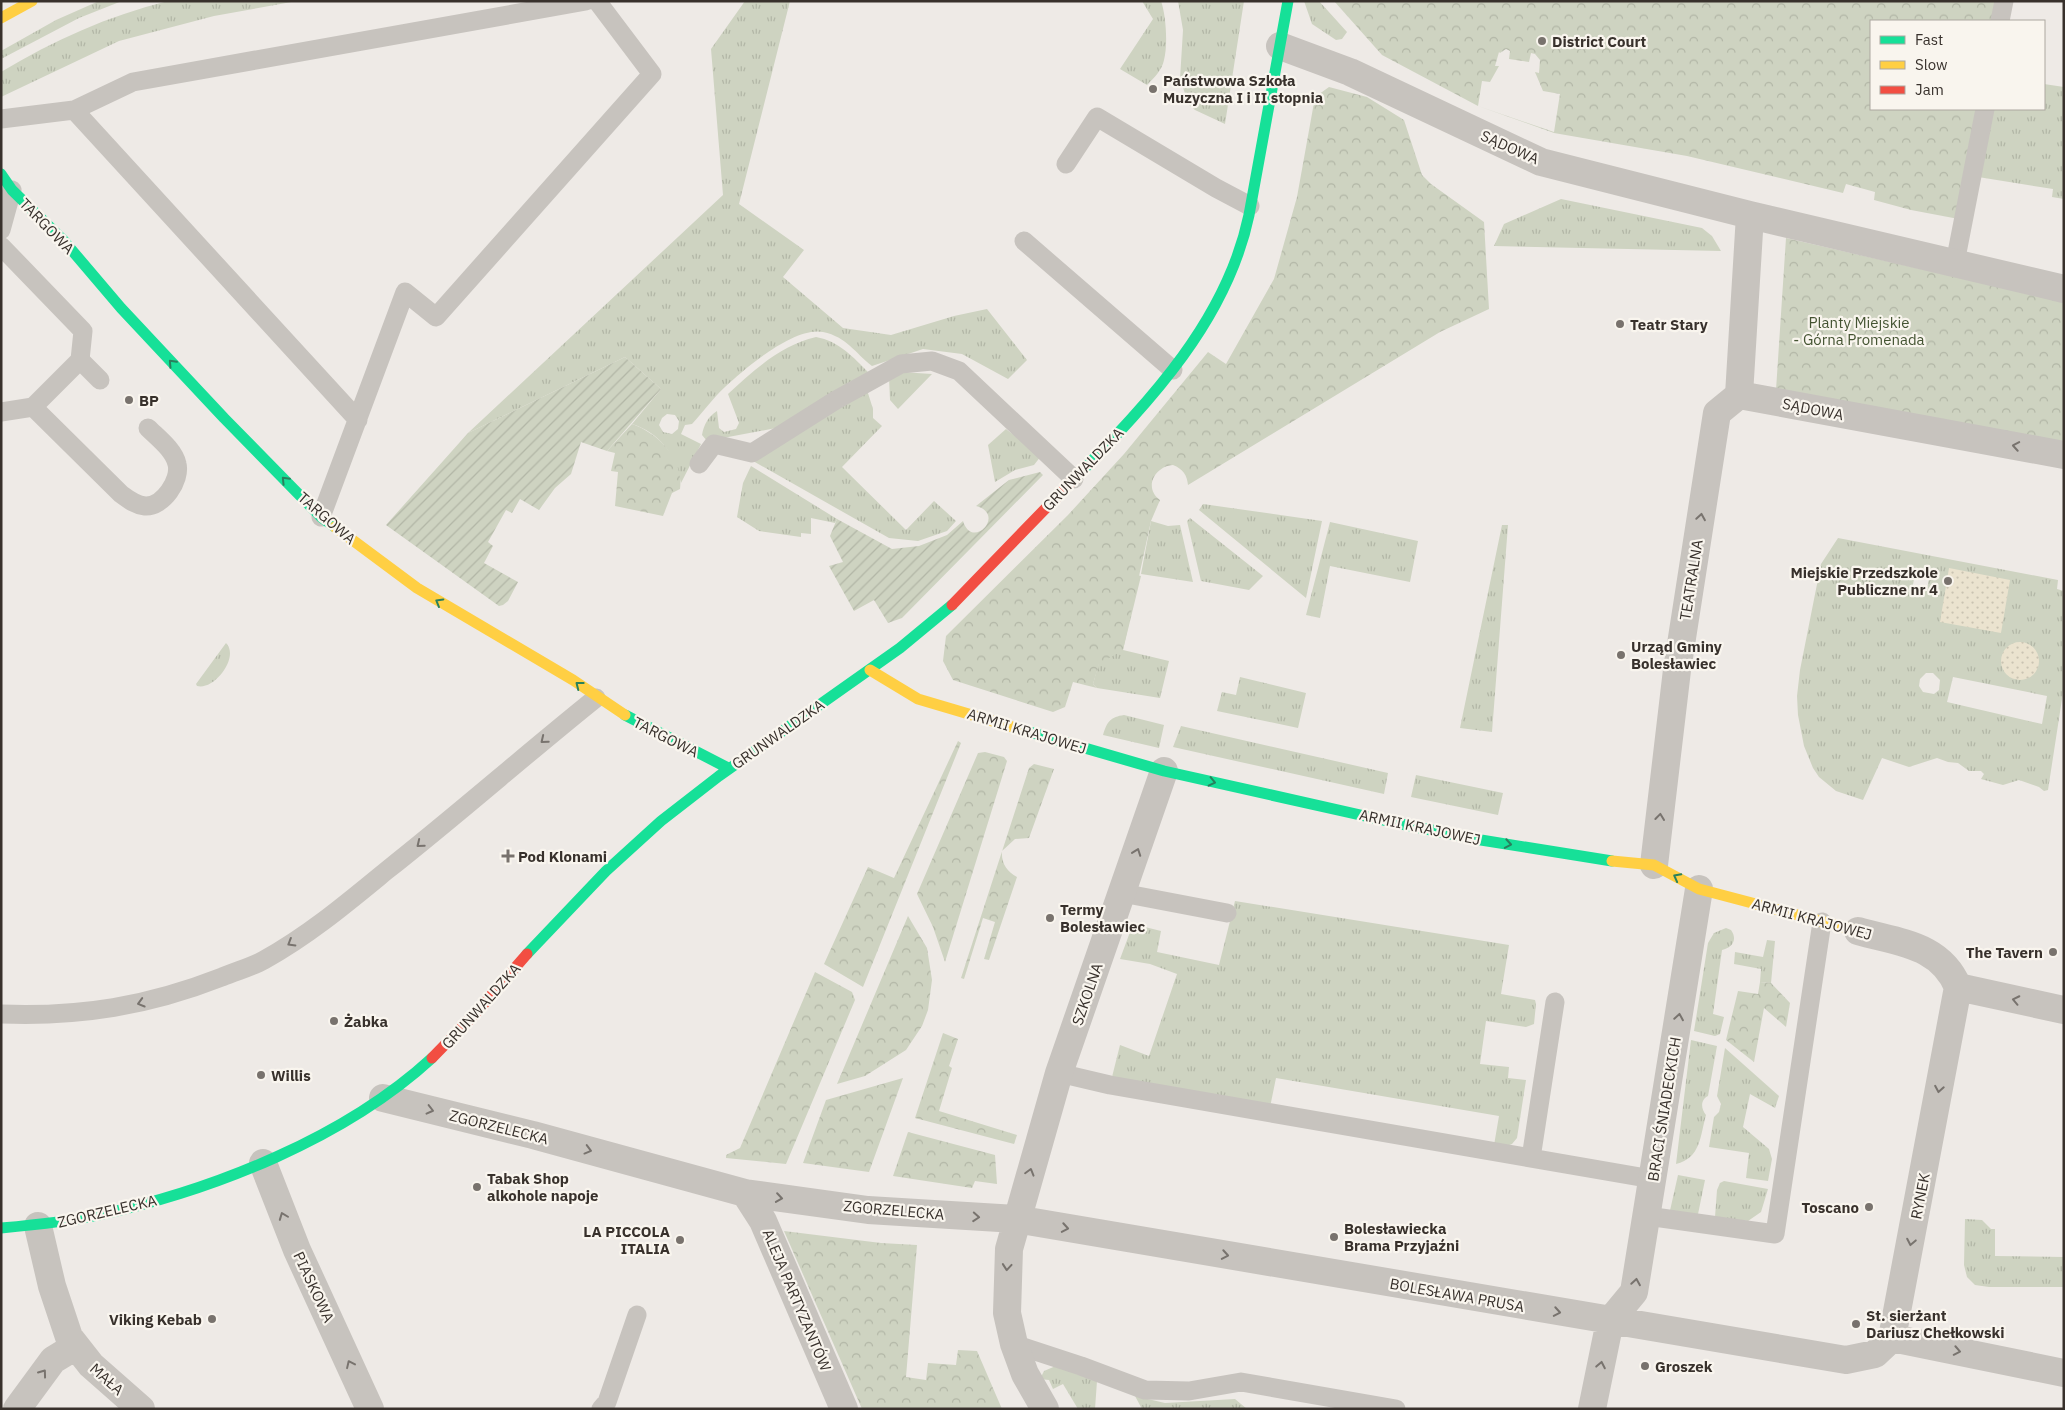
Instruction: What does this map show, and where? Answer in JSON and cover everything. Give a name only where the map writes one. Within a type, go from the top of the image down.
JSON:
[{"type":"street","points":[[1,18],[32,1]]},
{"type":"street","name":"GRUNWALDZKA","points":[[383,1098],[446,1046],[480,1010],[529,951],[631,847],[700,788],[870,670],[946,610],[1152,396],[1194,341],[1223,291],[1239,256],[1288,1]]},
{"type":"street","name":"SĄDOWA","points":[[1280,46],[1350,72],[1541,162],[1750,215],[2064,289]]},
{"type":"street","name":"TARGOWA","points":[[1,174],[12,190],[64,242],[128,315],[224,418],[321,517],[417,588],[573,680],[596,698],[658,735],[728,768]]},
{"type":"street","points":[[1739,395],[1750,215]]},
{"type":"street","name":"SĄDOWA","points":[[1739,395],[2064,455]]},
{"type":"street","name":"TEATRALNA","points":[[1654,865],[1677,670],[1717,413],[1739,395]]},
{"type":"street","name":"ARMII KRAJOWEJ","points":[[870,670],[918,699],[1164,771],[1481,840],[1588,858],[1654,865],[1699,889],[1928,951],[1947,966],[1958,987]]},
{"type":"street","name":"SZKOLNA","points":[[1045,1409],[1026,1374],[1014,1344],[1006,1313],[1006,1274],[1009,1249],[1059,1073],[1164,771]]},
{"type":"street","name":"BRACI ŚNIADECKICH","points":[[1610,1321],[1634,1292],[1699,889]]},
{"type":"street","points":[[1958,987],[2064,1010]]},
{"type":"street","name":"RYNEK","points":[[1892,1338],[1958,987]]},
{"type":"street","name":"ZGORZELECKA","points":[[1,1228],[38,1226],[97,1216],[211,1183],[263,1163],[314,1138],[383,1098],[745,1193],[868,1210],[1016,1219]]},
{"type":"street","name":"PIASKOWA","points":[[263,1163],[296,1250],[370,1409]]},
{"type":"street","name":"ALEJA PARTYZANTÓW","points":[[745,1193],[763,1221],[844,1409]]},
{"type":"street","name":"BOLESŁAWA PRUSA","points":[[1016,1219],[1846,1360],[1875,1354],[1892,1338]]},
{"type":"street","name":"MAŁA","points":[[38,1226],[52,1286],[69,1337],[100,1374],[141,1409]]},
{"type":"street","points":[[1592,1409],[1610,1321]]},
{"type":"street","points":[[1892,1338],[2064,1373]]},
{"type":"street","points":[[17,1409],[53,1360],[76,1346]]},
{"type":"lane","points":[[1,119],[74,110],[133,82],[586,1]]},
{"type":"lane","points":[[321,517],[405,292],[436,316],[652,74],[597,1]]},
{"type":"lane","points":[[2000,20],[2004,1]]},
{"type":"lane","points":[[74,110],[358,420]]},
{"type":"lane","points":[[1955,263],[1985,110]]},
{"type":"lane","points":[[1066,164],[1097,117],[1216,188],[1250,206]]},
{"type":"lane","points":[[1,230],[12,190]]},
{"type":"lane","points":[[1024,241],[1173,370]]},
{"type":"lane","points":[[1,246],[83,332],[80,360],[33,407],[1,412]]},
{"type":"lane","points":[[80,360],[100,380]]},
{"type":"lane","points":[[699,464],[714,444],[752,453],[836,400],[902,364],[932,361],[959,372],[1074,479]]},
{"type":"lane","points":[[33,407],[121,494],[132,503],[147,506],[161,500],[172,489],[178,476],[177,463],[167,448],[148,428]]},
{"type":"lane","points":[[1,1014],[73,1014],[134,1005],[208,982],[263,961],[312,931],[596,698]]},
{"type":"lane","points":[[1122,893],[1228,913]]},
{"type":"lane","points":[[1647,1216],[1775,1234],[1822,922]]},
{"type":"lane","points":[[1531,1158],[1555,1002]]},
{"type":"lane","points":[[1059,1073],[1110,1085],[1652,1179]]},
{"type":"lane","points":[[601,1409],[606,1402],[637,1315]]},
{"type":"lane","points":[[1014,1344],[1145,1390],[1189,1391],[1240,1382],[1386,1408]]},
{"type":"green space","points":[[99,1],[122,1],[79,18],[1,59],[1,51],[56,20]]},
{"type":"green space","points":[[168,1],[297,1],[214,16],[119,41],[1,97],[1,72],[21,60],[82,30],[124,14]]},
{"type":"green space","points":[[745,1],[790,1],[739,204],[804,250],[783,277],[843,328],[891,335],[954,316],[987,309],[1027,360],[1008,379],[962,354],[923,349],[872,366],[845,342],[831,334],[812,332],[799,335],[757,360],[721,391],[692,424],[685,425],[681,434],[701,444],[681,483],[675,463],[665,446],[651,433],[632,424],[661,389],[625,357],[468,433],[723,195],[711,49]],"holes":[[[667,414],[675,415],[679,421],[678,429],[672,434],[663,432],[659,425],[662,418]]]},
{"type":"green space","points":[[1142,1],[1161,1],[1166,30],[1163,64],[1147,85],[1120,69],[1153,19]]},
{"type":"green space","points":[[1178,1],[1244,1],[1225,124],[1195,110],[1189,105],[1180,79],[1183,30]]},
{"type":"green space","points":[[1304,1],[1319,1],[1347,32],[1342,39],[1336,40],[1312,24]]},
{"type":"green space","points":[[1334,1],[2004,1],[2000,20],[1870,20],[1870,110],[1985,110],[1964,220],[1911,210],[1874,200],[1875,192],[1846,184],[1843,193],[1687,156],[1554,133],[1478,106],[1382,55]],"holes":[[[1506,49],[1510,51],[1509,59],[1529,62],[1531,53],[1535,54],[1540,60],[1539,73],[1535,72],[1543,91],[1560,94],[1554,132],[1478,106],[1482,81],[1490,82],[1499,66],[1495,66],[1499,52]]]},
{"type":"green space","points":[[2045,84],[2064,87],[2064,199],[2052,197],[2053,189],[1972,176],[1985,110],[2045,110]]},
{"type":"green space","points":[[1329,87],[1367,97],[1404,120],[1422,175],[1431,184],[1484,222],[1489,309],[1440,332],[1188,485],[1184,473],[1173,465],[1167,466],[1156,473],[1153,478],[1152,490],[1160,500],[1151,521],[1123,650],[1099,664],[1093,684],[1097,688],[1073,682],[1065,707],[1053,712],[953,680],[943,661],[946,636],[1068,515],[1124,454],[1208,352],[1226,364],[1274,279],[1297,197],[1315,97]]},
{"type":"green space","points":[[1561,199],[1702,228],[1712,236],[1721,251],[1494,246],[1504,224]]},
{"type":"green space","name":"Planty Miejskie - Górna Promenada","points":[[1786,238],[2064,302],[2064,445],[1776,390]]},
{"type":"green space","points":[[816,337],[839,346],[869,373],[776,428],[707,441],[702,435],[704,427],[709,418],[717,411],[719,428],[724,432],[736,429],[739,423],[728,394],[780,352]]},
{"type":"green space","points":[[625,357],[661,389],[607,451],[581,442],[571,474],[555,488],[539,510],[520,499],[512,513],[506,510],[488,542],[493,546],[484,563],[518,582],[508,601],[503,605],[499,606],[386,525],[468,433]]},
{"type":"green space","points":[[901,372],[932,374],[898,409],[890,400],[889,377]]},
{"type":"green space","points":[[867,390],[873,409],[873,418],[882,426],[842,467],[906,530],[934,501],[956,521],[947,531],[918,541],[889,538],[753,461]]},
{"type":"green space","points":[[632,424],[642,428],[660,441],[678,467],[680,489],[672,493],[663,516],[615,506],[618,472],[611,471],[615,453],[607,451]]},
{"type":"green space","points":[[1006,429],[1041,456],[1034,465],[1015,470],[995,482],[988,445]]},
{"type":"green space","points":[[751,466],[837,519],[835,523],[811,518],[811,534],[801,533],[801,537],[759,531],[737,517],[743,483]]},
{"type":"green space","points":[[1040,472],[1043,475],[902,618],[888,623],[874,600],[854,611],[829,566],[843,562],[830,536],[837,519],[892,549],[919,546],[947,535],[963,521],[967,529],[979,532],[988,522],[988,516],[985,510],[976,506],[1009,480]]},
{"type":"green space","points":[[1203,504],[1322,521],[1306,598],[1199,510]]},
{"type":"green space","points":[[1190,518],[1263,576],[1249,590],[1201,581],[1187,521]]},
{"type":"green space","points":[[1151,521],[1168,526],[1180,525],[1193,582],[1141,574]]},
{"type":"green space","points":[[1330,522],[1418,541],[1410,582],[1330,566],[1320,618],[1306,615]]},
{"type":"green space","points":[[1502,525],[1508,525],[1492,732],[1460,728]]},
{"type":"green space","points":[[1838,538],[2058,580],[2057,589],[2064,591],[2064,686],[2048,790],[2044,791],[2039,787],[2019,780],[2003,785],[1981,779],[1984,774],[1981,771],[1969,771],[1958,763],[1937,758],[1909,767],[1882,758],[1863,800],[1836,791],[1819,777],[1804,746],[1798,715],[1797,696],[1800,670],[1821,564]],"holes":[[[1915,575],[1929,577],[1927,591],[1912,589]],[[1926,673],[1933,673],[1940,680],[1939,690],[1934,694],[1923,692],[1919,686],[1920,679]],[[1953,677],[2047,696],[2042,724],[1947,702]]]},
{"type":"green space","points":[[1124,572],[1141,576],[1123,650],[1169,661],[1160,698],[1097,688],[1093,684]]},
{"type":"green space","points":[[226,643],[230,656],[223,672],[211,683],[197,686],[196,684]]},
{"type":"green space","points":[[1240,677],[1306,693],[1298,728],[1217,711],[1222,692],[1236,695]]},
{"type":"green space","points":[[1124,715],[1164,725],[1159,748],[1103,735],[1110,720]]},
{"type":"green space","points":[[1181,726],[1388,773],[1384,794],[1173,747]]},
{"type":"green space","points":[[958,741],[961,743],[863,987],[824,964],[868,867],[894,878]]},
{"type":"green space","points":[[985,752],[1004,757],[1007,761],[945,962],[933,927],[917,894],[978,753]]},
{"type":"green space","points":[[1034,764],[1054,769],[1029,838],[1015,839],[1002,851],[1029,768]]},
{"type":"green space","points":[[1416,775],[1503,793],[1498,815],[1411,797]]},
{"type":"green space","points":[[1002,851],[1005,867],[1017,877],[989,960],[984,959],[995,922],[983,918],[964,979],[961,978]]},
{"type":"green space","points":[[1235,901],[1509,945],[1501,994],[1535,1000],[1534,1024],[1526,1027],[1486,1021],[1480,1064],[1509,1067],[1508,1078],[1526,1080],[1517,1138],[1512,1144],[1493,1151],[1499,1116],[1276,1078],[1269,1112],[1110,1085],[1120,1045],[1149,1056],[1177,974],[1150,964],[1120,959],[1133,924],[1161,931],[1157,952],[1219,965]]},
{"type":"green space","points":[[908,916],[927,948],[932,980],[928,1010],[922,1026],[906,1050],[865,1076],[837,1084]]},
{"type":"green space","points":[[1726,928],[1731,930],[1734,940],[1729,947],[1722,950],[1713,1014],[1724,1017],[1720,1034],[1715,1036],[1694,1031],[1708,943],[1714,933]]},
{"type":"green space","points":[[1767,940],[1775,941],[1771,983],[1760,982],[1761,969],[1734,964],[1735,952],[1763,957]]},
{"type":"green space","points":[[815,972],[852,992],[855,1000],[786,1164],[726,1158],[726,1155],[740,1148]]},
{"type":"green space","points":[[1760,982],[1771,983],[1790,1003],[1786,1027],[1764,1008],[1754,1062],[1726,1040],[1738,991],[1758,994]]},
{"type":"green space","points":[[943,1033],[958,1039],[949,1066],[952,1068],[939,1111],[1017,1135],[1014,1144],[915,1118]]},
{"type":"green space","points":[[1691,1040],[1717,1046],[1708,1096],[1705,1098],[1702,1107],[1706,1115],[1698,1145],[1690,1157],[1676,1164]]},
{"type":"green space","points":[[1725,1048],[1779,1096],[1775,1108],[1750,1094],[1743,1127],[1769,1149],[1772,1159],[1768,1181],[1746,1178],[1749,1153],[1709,1147],[1714,1117],[1719,1112],[1721,1104],[1717,1096]]},
{"type":"green space","points":[[903,1078],[869,1172],[803,1163],[826,1100]]},
{"type":"green space","points":[[908,1132],[995,1155],[997,1184],[975,1181],[972,1188],[893,1176]]},
{"type":"green space","points":[[1678,1175],[1705,1180],[1697,1219],[1669,1215]]},
{"type":"green space","points":[[1724,1181],[1768,1189],[1761,1212],[1748,1221],[1715,1217],[1717,1190],[1720,1183]]},
{"type":"green space","points":[[1965,1219],[1982,1220],[1991,1229],[1995,1229],[1995,1256],[2064,1257],[2064,1287],[1989,1287],[1975,1285],[1967,1277],[1964,1265]]},
{"type":"green space","points":[[784,1231],[881,1243],[917,1245],[906,1377],[926,1380],[928,1363],[956,1365],[958,1350],[977,1351],[1002,1409],[862,1409]]},
{"type":"green space","points":[[1058,1365],[1097,1381],[1095,1409],[1078,1409],[1063,1384],[1053,1389],[1049,1380],[1040,1379],[1044,1371]]},
{"type":"green space","points":[[1135,1396],[1165,1403],[1235,1399],[1247,1409],[1142,1409]]},
{"type":"sand","points":[[1949,568],[2010,580],[2001,633],[1940,622]]},
{"type":"sand","points":[[2020,642],[2034,647],[2039,661],[2034,675],[2020,680],[2006,675],[2001,661],[2006,647]]},
{"type":"traffic: fast","points":[[1078,475],[1132,418],[1183,356],[1204,324],[1223,289],[1238,253],[1249,215],[1288,1]]},
{"type":"traffic: fast","points":[[1,174],[12,190],[64,241],[121,308],[224,418],[321,517],[335,527]]},
{"type":"traffic: fast","points":[[527,954],[606,871],[661,821],[719,776],[900,648],[952,605]]},
{"type":"traffic: fast","points":[[625,715],[728,768]]},
{"type":"traffic: fast","points":[[1016,728],[1164,771],[1396,823],[1481,840],[1612,861]]},
{"type":"traffic: fast","points":[[1,1228],[99,1215],[187,1191],[232,1175],[276,1157],[319,1136],[359,1113],[397,1087],[432,1058]]},
{"type":"traffic: slow","points":[[1,18],[32,1]]},
{"type":"traffic: slow","points":[[335,527],[417,588],[573,680],[625,715]]},
{"type":"traffic: slow","points":[[870,670],[918,699],[1016,728]]},
{"type":"traffic: slow","points":[[1612,861],[1654,865],[1699,889],[1858,931]]},
{"type":"traffic: jam","points":[[952,605],[1078,475]]},
{"type":"traffic: jam","points":[[432,1058],[475,1014],[527,954]]},
{"type":"place","name":"District Court","points":[[1542,41]]},
{"type":"place","name":"Państwowa Szkoła Muzyczna I i II stopnia","points":[[1153,89]]},
{"type":"place","name":"Teatr Stary","points":[[1620,324]]},
{"type":"place","name":"BP","points":[[129,400]]},
{"type":"place","name":"Miejskie Przedszkole Publiczne nr 4","points":[[1948,581]]},
{"type":"place","name":"Urząd Gminy Bolesławiec","points":[[1621,655]]},
{"type":"place","name":"Pod Klonami","points":[[508,856]]},
{"type":"place","name":"Termy Bolesławiec","points":[[1050,918]]},
{"type":"place","name":"The Tavern","points":[[2053,952]]},
{"type":"place","name":"Żabka","points":[[334,1021]]},
{"type":"place","name":"Willis","points":[[261,1075]]},
{"type":"place","name":"Tabak Shop alkohole napoje","points":[[477,1187]]},
{"type":"place","name":"Toscano","points":[[1869,1207]]},
{"type":"place","name":"Bolesławiecka Brama Przyjaźni","points":[[1334,1237]]},
{"type":"place","name":"LA PICCOLA ITALIA","points":[[680,1240]]},
{"type":"place","name":"Viking Kebab","points":[[212,1319]]},
{"type":"place","name":"St. sierżant Dariusz Chełkowski","points":[[1856,1324]]},
{"type":"place","name":"Groszek","points":[[1645,1366]]}]
